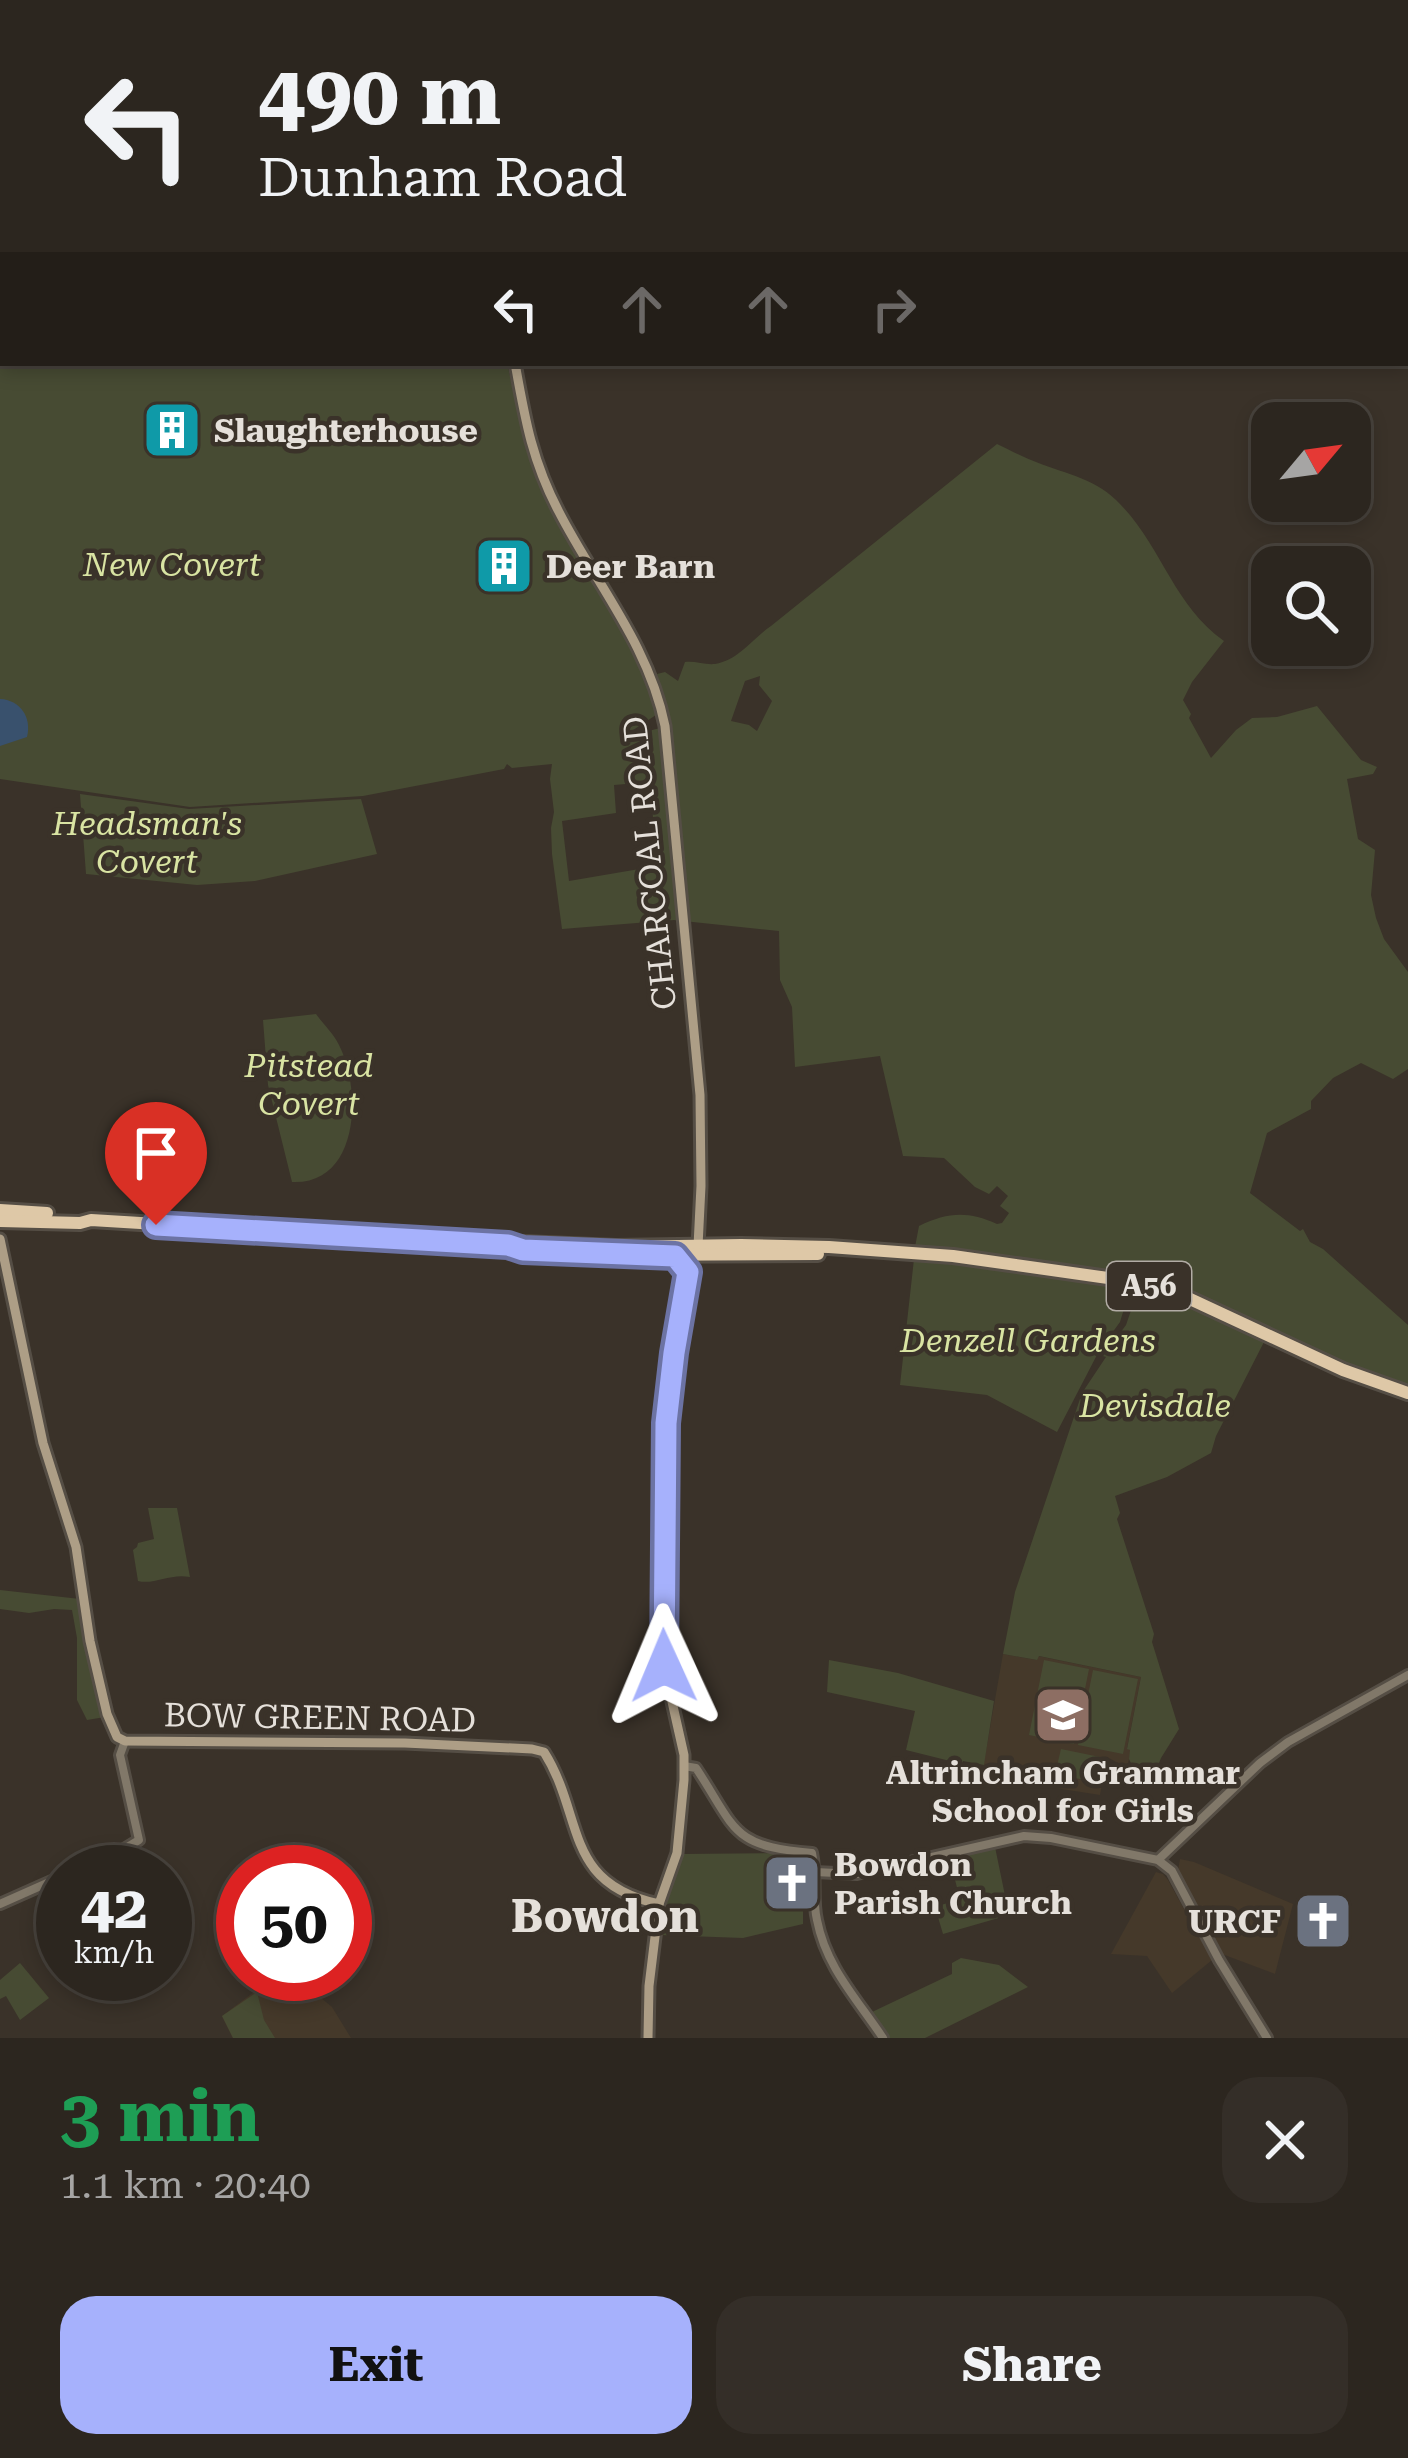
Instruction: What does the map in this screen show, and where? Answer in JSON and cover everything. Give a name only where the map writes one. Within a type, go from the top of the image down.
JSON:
[{"type":"highway","name":"A56","points":[[0,1210],[582,1254],[783,1245],[953,1256],[1164,1289],[1343,1370],[1408,1393]]},
{"type":"highway","name":"A56","points":[[0,1221],[91,1220]]},
{"type":"highway","name":"A56","points":[[695,1251],[723,1255],[871,1252]]},
{"type":"highway","points":[[669,1252],[688,1272]]},
{"type":"main road","name":"CHARCOAL ROAD","points":[[515,366],[522,414],[540,471],[572,536],[616,604],[657,691],[665,726],[700,1095],[701,1186],[695,1251],[668,1396],[664,1666],[684,1766],[679,1840],[659,1904],[648,2038]]},
{"type":"main road","name":"BOW GREEN ROAD","points":[[0,1239],[43,1443],[76,1547],[90,1641],[117,1737],[124,1741],[406,1743],[538,1750],[548,1757],[581,1849],[592,1864],[621,1893],[659,1904]]},
{"type":"street","points":[[1158,1860],[1288,1742],[1408,1676]]},
{"type":"street","points":[[124,1741],[120,1755],[139,1840],[131,1845]]},
{"type":"street","points":[[684,1766],[698,1770],[728,1822],[745,1837],[772,1849],[812,1852],[817,1923],[830,1964],[883,2038]]},
{"type":"street","points":[[815,1872],[857,1874],[1024,1836],[1158,1860],[1177,1879],[1267,2038]]},
{"type":"street","points":[[0,1904],[36,1888]]},
{"type":"shaded area","name":"Altrincham Grammar School for Girls","points":[[1003,1654],[1036,1660],[1038,1656],[1141,1677],[1127,1768],[1107,1757],[1100,1795],[1049,1787],[993,1788],[988,1769],[983,1768]]},
{"type":"shaded area","name":"Altrincham Grammar School for Girls","points":[[1180,1859],[1293,1904],[1275,1974],[1222,1954],[1178,1870]]},
{"type":"shaded area","name":"Altrincham Grammar School for Girls","points":[[1156,1872],[1168,1880],[1212,1960],[1172,1993],[1147,1956],[1111,1954]]},
{"type":"shaded area","points":[[242,2001],[325,2001],[351,2038],[233,2038],[222,2016]]},
{"type":"green space","name":"New Covert","points":[[0,366],[508,366],[542,489],[621,622],[659,713],[621,738],[672,725],[657,674],[665,672],[678,681],[685,662],[715,664],[738,654],[997,444],[1087,481],[1107,492],[1131,517],[1192,609],[1224,641],[1183,700],[1211,758],[1252,718],[1317,706],[1361,760],[1377,767],[1373,774],[1347,779],[1358,839],[1375,850],[1371,895],[1376,918],[1384,939],[1408,972],[1408,1069],[1393,1079],[1361,1063],[1333,1078],[1311,1101],[1311,1109],[1267,1133],[1250,1193],[1303,1229],[1310,1242],[1408,1325],[1408,1388],[1180,1289],[1110,1271],[915,1247],[919,1226],[939,1218],[967,1215],[1002,1223],[1009,1213],[1000,1206],[1008,1196],[997,1186],[989,1194],[975,1187],[944,1158],[903,1156],[880,1056],[795,1067],[792,1007],[780,980],[779,931],[674,920],[562,929],[552,854],[552,764],[512,768],[507,764],[504,769],[363,796],[190,807],[0,779]],"holes":[[[760,676],[759,685],[772,701],[757,731],[731,721],[745,681]],[[650,782],[657,866],[569,881],[562,821],[616,813],[614,785]]]},
{"type":"green space","name":"Headsman's Covert","points":[[80,794],[189,809],[361,799],[377,854],[255,881],[197,885],[86,874]]},
{"type":"green space","name":"Pitstead Covert","points":[[316,1014],[337,1041],[346,1064],[351,1085],[350,1131],[331,1168],[314,1179],[292,1182],[268,1085],[263,1020]]},
{"type":"green space","name":"Denzell Gardens","points":[[914,1259],[1130,1289],[1120,1322],[1099,1351],[1057,1432],[987,1395],[900,1385]]},
{"type":"green space","name":"Devisdale","points":[[1138,1290],[1176,1296],[1265,1340],[1211,1453],[1167,1477],[1115,1496],[1117,1519],[1179,1729],[1151,1783],[1142,1787],[1127,1749],[1141,1677],[1039,1656],[1037,1660],[1003,1654],[1015,1592],[1082,1393],[1126,1325]]},
{"type":"green space","points":[[148,1508],[177,1508],[190,1577],[138,1581],[133,1550],[138,1543],[154,1539]]},
{"type":"green space","points":[[0,1590],[80,1599],[105,1717],[87,1720],[77,1700],[72,1610],[0,1609]]},
{"type":"green space","points":[[829,1660],[898,1673],[994,1701],[984,1765],[906,1750],[915,1711],[827,1692]]},
{"type":"green space","points":[[1044,1660],[1089,1669],[1074,1744],[1029,1735]]},
{"type":"green space","points":[[1093,1670],[1138,1679],[1123,1754],[1078,1745]]},
{"type":"green space","points":[[1061,1749],[1100,1757],[1095,1782],[1055,1774]]},
{"type":"green space","points":[[995,1847],[1009,1915],[943,1934],[935,1907],[960,1899],[949,1857]]},
{"type":"green space","points":[[778,1853],[788,1861],[770,1872],[790,1911],[803,1909],[803,1924],[743,1938],[660,1935],[683,1854]]},
{"type":"green space","points":[[961,1958],[999,1965],[1028,1987],[925,2038],[889,2038],[872,2012],[952,1974],[952,1963]]},
{"type":"green space","points":[[20,1963],[36,1982],[36,2001],[45,2001],[20,2020],[6,1996],[0,1999],[0,1980]]},
{"type":"green space","points":[[244,2001],[259,2001],[275,2038],[233,2038],[222,2016]]},
{"type":"water","points":[[0,699],[19,706],[28,730],[27,737],[0,746]]},
{"type":"place","name":"Slaughterhouse","points":[[172,430]]},
{"type":"place","name":"Deer Barn","points":[[504,566]]},
{"type":"place","name":"Altrincham Grammar School for Girls","points":[[1063,1715]]},
{"type":"place","name":"Bowdon Parish Church","points":[[792,1883]]},
{"type":"place","name":"URCF","points":[[1323,1921]]},
{"type":"district","name":"Bowdon","points":[[605,1916]]},
{"type":"route","points":[[156,1225],[675,1256],[688,1272],[666,1423],[664,1666]]}]
